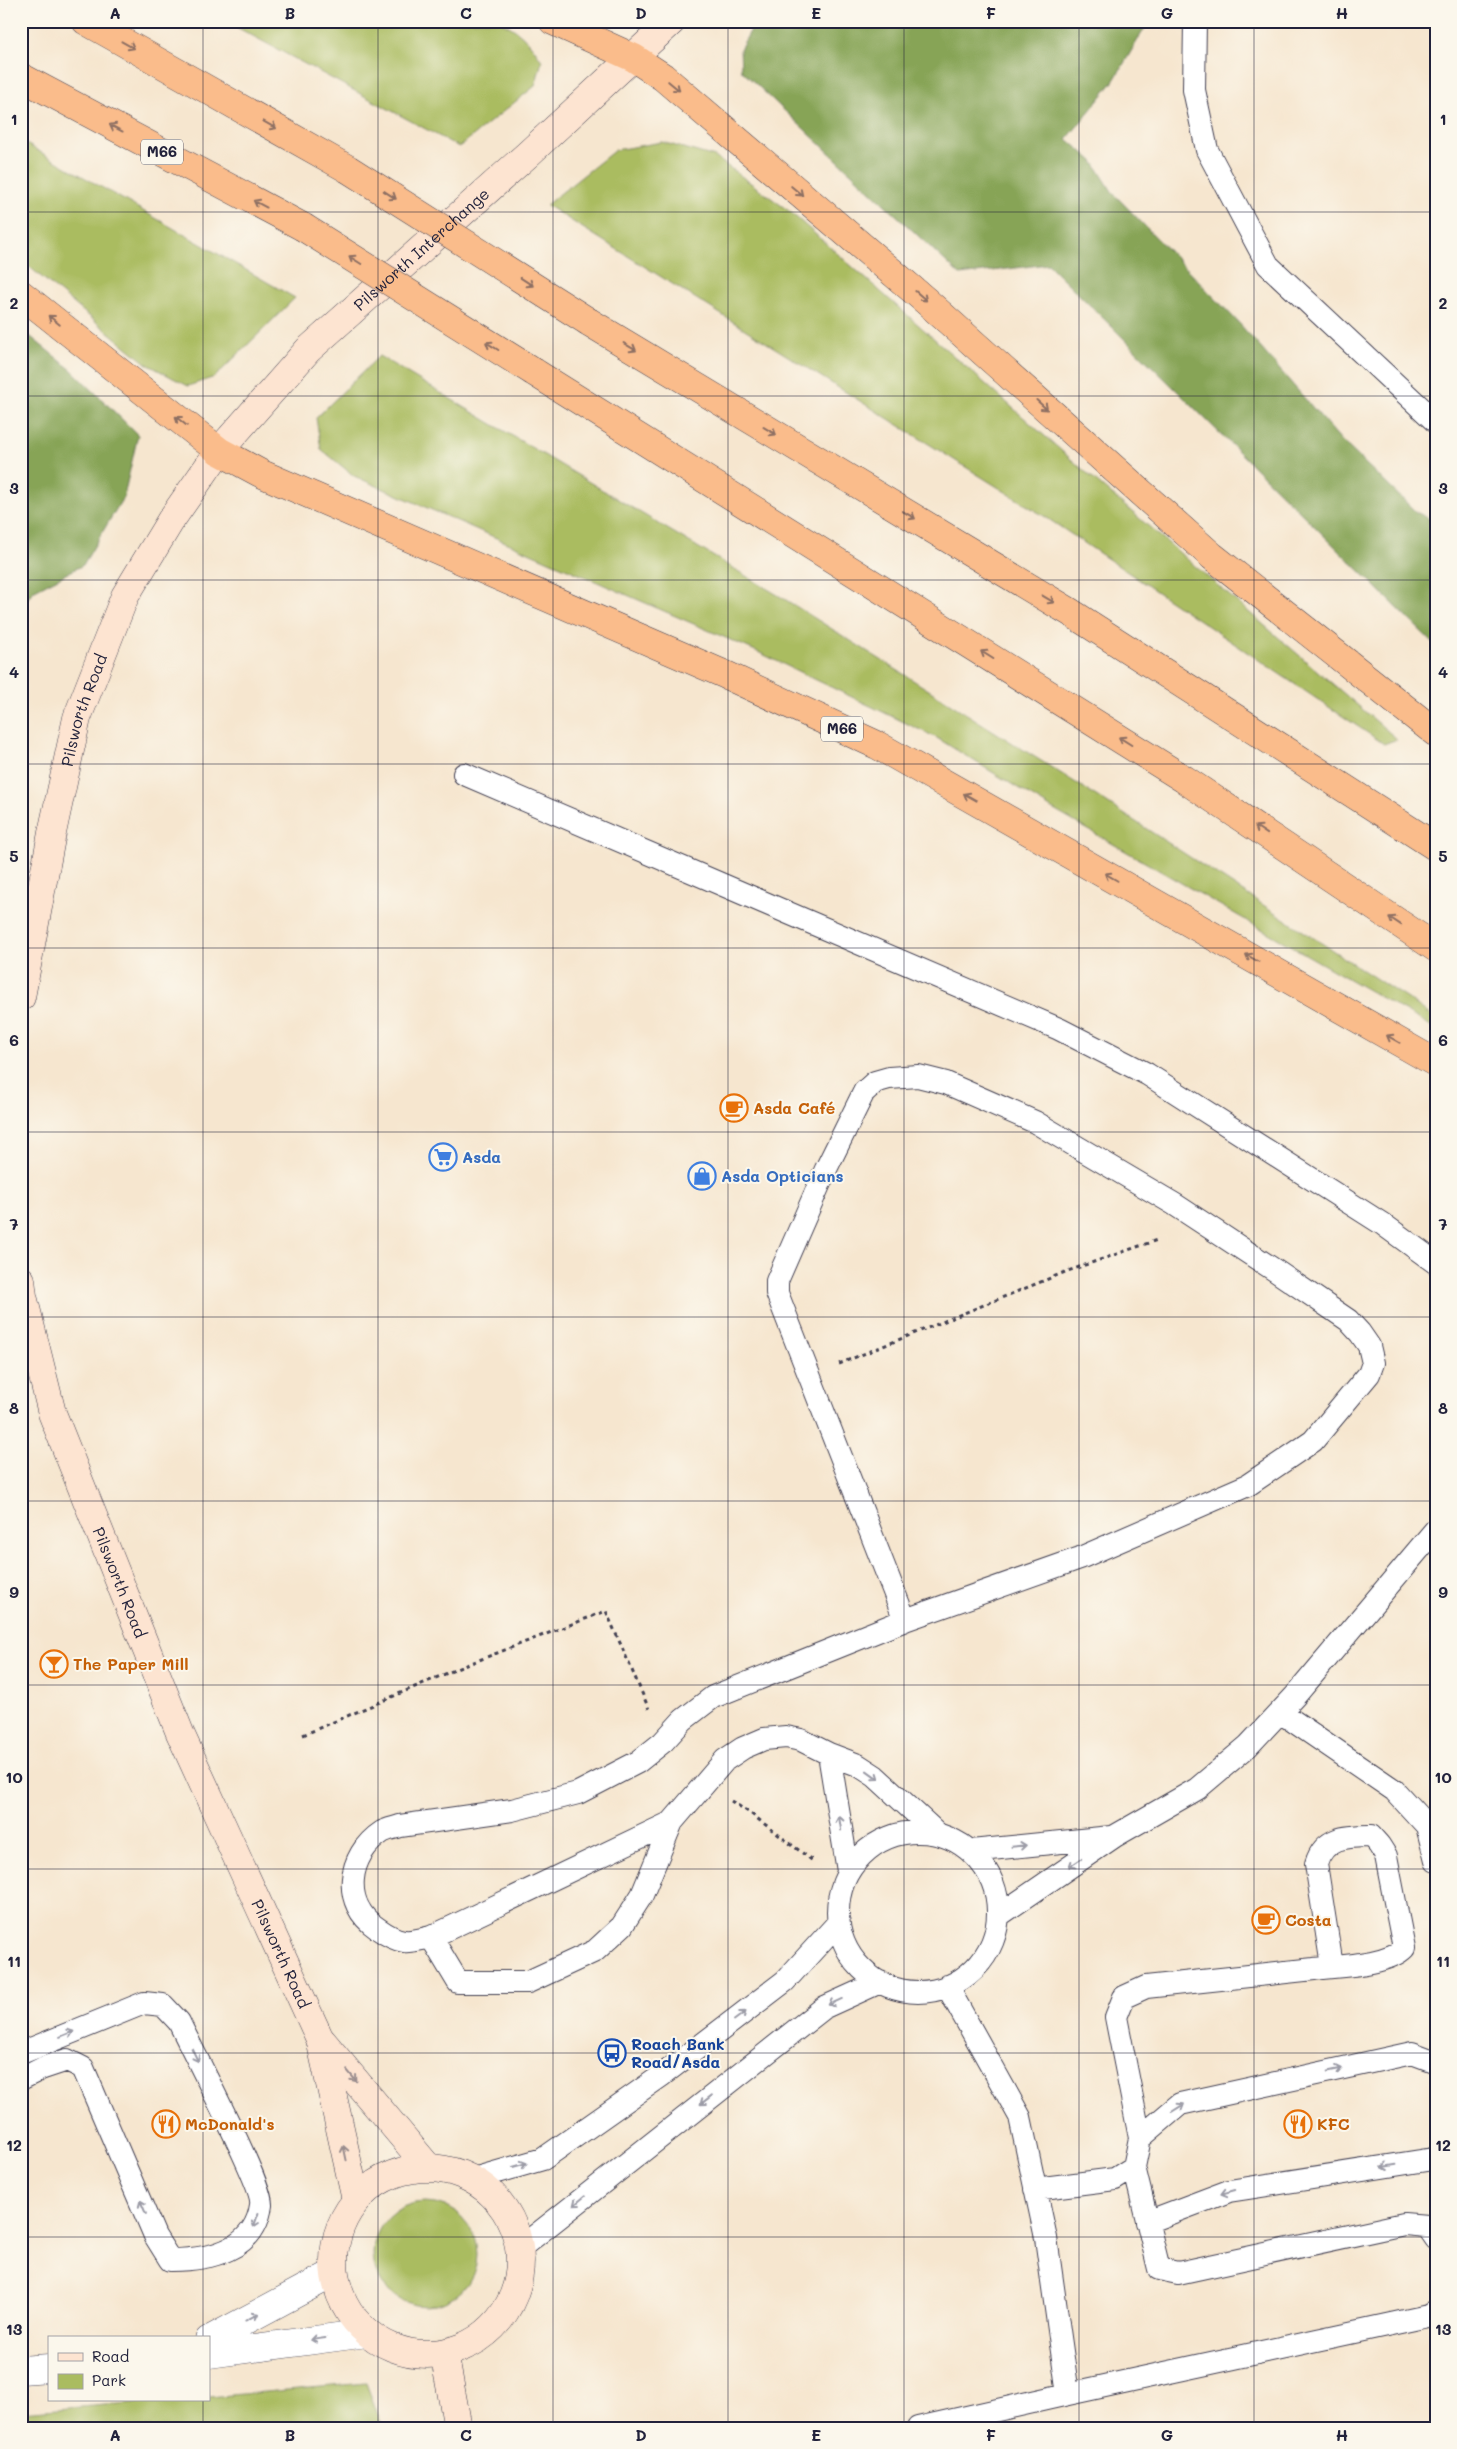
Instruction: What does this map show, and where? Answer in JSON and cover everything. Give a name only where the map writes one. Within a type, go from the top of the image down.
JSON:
[{"type":"highway","points":[[86,21],[348,169],[589,322],[1070,612],[1436,847]]},
{"type":"highway","points":[[552,21],[634,58],[663,77],[926,301],[1212,556],[1436,733]]},
{"type":"highway","name":"M66","points":[[21,77],[303,227],[1184,778],[1436,948]]},
{"type":"highway","name":"M66","points":[[21,294],[219,451],[260,473],[726,675],[877,745],[1436,1063]]},
{"type":"street","points":[[634,58],[672,21]]},
{"type":"street","name":"Pilsworth Interchange","points":[[219,451],[308,350],[634,58]]},
{"type":"street","name":"Pilsworth Road","points":[[21,997],[52,833],[77,718],[125,596],[171,520],[219,451]]},
{"type":"street","name":"Pilsworth Road","points":[[21,1280],[23,1296],[52,1413],[180,1733],[320,2039],[356,2200]]},
{"type":"street","name":"Pilsworth Road","points":[[320,2039],[428,2167]]},
{"type":"street","points":[[428,2167],[451,2171],[473,2179],[496,2197],[512,2221],[520,2248],[519,2276],[511,2304],[494,2327],[471,2344],[444,2353],[416,2354],[390,2347],[366,2333],[347,2309],[340,2296],[334,2273],[334,2247],[342,2222],[356,2200],[376,2183],[401,2171],[428,2167]]},
{"type":"street","points":[[210,2339],[334,2273]]},
{"type":"street","points":[[210,2354],[366,2333]]},
{"type":"street","points":[[444,2353],[458,2428]]},
{"type":"street","points":[[21,2370],[48,2368]]},
{"type":"lane","points":[[1195,21],[1194,90],[1207,150],[1268,265],[1436,422]]},
{"type":"lane","points":[[464,774],[1059,1029],[1146,1074],[1384,1225],[1436,1263]]},
{"type":"lane","points":[[672,1822],[431,1937],[404,1941],[385,1934],[367,1922],[357,1908],[353,1889],[354,1868],[364,1849],[382,1832],[400,1826],[512,1810],[578,1793],[638,1762],[663,1742],[683,1720],[713,1697],[905,1620],[1080,1558],[1248,1485],[1313,1441],[1369,1374],[1373,1363],[1369,1346],[1348,1320],[1166,1200],[1036,1122],[946,1083],[918,1076],[889,1078],[875,1082],[864,1092],[826,1169],[777,1281],[777,1293],[808,1376],[905,1620]]},
{"type":"lane","points":[[998,1916],[1116,1836],[1197,1789],[1248,1746],[1280,1712],[1436,1529]]},
{"type":"lane","points":[[1280,1712],[1394,1790],[1427,1826],[1436,1861]]},
{"type":"lane","points":[[431,1937],[458,1982],[528,1982],[596,1951],[622,1926],[642,1895],[672,1822],[706,1785],[725,1760],[743,1748],[764,1739],[786,1737],[801,1740],[858,1765],[875,1776],[938,1834]]},
{"type":"lane","points":[[830,1754],[846,1878]]},
{"type":"lane","points":[[912,1831],[938,1834],[955,1840],[971,1851],[986,1869],[996,1892],[998,1916],[994,1938],[983,1959],[967,1975],[947,1986],[924,1992],[901,1990],[880,1982],[860,1968],[846,1947],[838,1923],[839,1896],[846,1878],[864,1851],[887,1837],[912,1831]]},
{"type":"lane","points":[[971,1851],[1116,1836]]},
{"type":"lane","points":[[1332,1966],[1316,1864],[1320,1853],[1329,1843],[1350,1836],[1371,1836],[1386,1856],[1404,1948],[1396,1956],[1332,1966],[1146,1987],[1124,1997],[1116,2017],[1140,2138],[1134,2167],[1159,2269],[1178,2273],[1404,2224],[1427,2226],[1436,2239]]},
{"type":"lane","points":[[473,2179],[543,2159],[661,2076],[785,1981],[838,1923]]},
{"type":"lane","points":[[520,2248],[825,2007],[880,1982]]},
{"type":"lane","points":[[947,1986],[1020,2117],[1046,2238],[1068,2394]]},
{"type":"lane","points":[[21,2053],[144,2003],[163,2005],[179,2022],[248,2167],[262,2204],[252,2232],[230,2250],[198,2260],[170,2260],[155,2236],[84,2068],[67,2060],[43,2068],[21,2079]]},
{"type":"lane","points":[[1140,2138],[1180,2104],[1412,2053],[1436,2062]]},
{"type":"lane","points":[[1147,2222],[1228,2191],[1436,2157]]},
{"type":"lane","points":[[1036,2189],[1115,2179],[1134,2167]]},
{"type":"lane","points":[[918,2428],[1428,2316],[1436,2311]]},
{"type":"path","points":[[808,1376],[1065,1272],[1157,1240]]},
{"type":"path","points":[[303,1735],[466,1665],[606,1611],[663,1742]]},
{"type":"path","points":[[706,1785],[846,1878]]},
{"type":"green space","points":[[225,21],[499,21],[524,38],[534,48],[542,61],[535,86],[459,147]]},
{"type":"green space","points":[[756,21],[1149,21],[1113,82],[1067,139],[1093,161],[1113,193],[1239,323],[1341,440],[1416,512],[1436,522],[1436,646],[1048,264],[960,275],[741,70],[740,49]]},
{"type":"green space","points":[[21,141],[295,298],[215,377],[188,386],[147,364],[21,260]]},
{"type":"green space","points":[[662,142],[715,157],[789,211],[1097,482],[1397,739],[1384,744],[1044,516],[546,205],[615,150]]},
{"type":"green space","points":[[21,329],[73,371],[138,435],[124,496],[83,565],[33,591],[21,608]]},
{"type":"green space","points":[[379,356],[786,600],[1084,788],[1421,1008],[1436,1020],[1436,1029],[1052,809],[937,738],[758,652],[354,476],[321,449],[316,418]]},
{"type":"green space","points":[[425,2202],[445,2206],[462,2217],[473,2234],[477,2254],[473,2274],[462,2291],[445,2302],[425,2306],[405,2302],[388,2291],[377,2274],[373,2254],[377,2234],[388,2217],[405,2206]]},
{"type":"green space","points":[[366,2383],[383,2428],[21,2428],[21,2412],[141,2402],[210,2402],[210,2397]]},
{"type":"place","name":"Asda Café","points":[[734,1108]]},
{"type":"place","name":"Asda","points":[[443,1157]]},
{"type":"place","name":"Asda Opticians","points":[[702,1176]]},
{"type":"place","name":"The Paper Mill","points":[[54,1664]]},
{"type":"place","name":"Costa","points":[[1266,1920]]},
{"type":"place","name":"Roach Bank Road/Asda","points":[[612,2053]]},
{"type":"place","name":"McDonald's","points":[[166,2124]]},
{"type":"place","name":"KFC","points":[[1298,2124]]}]
